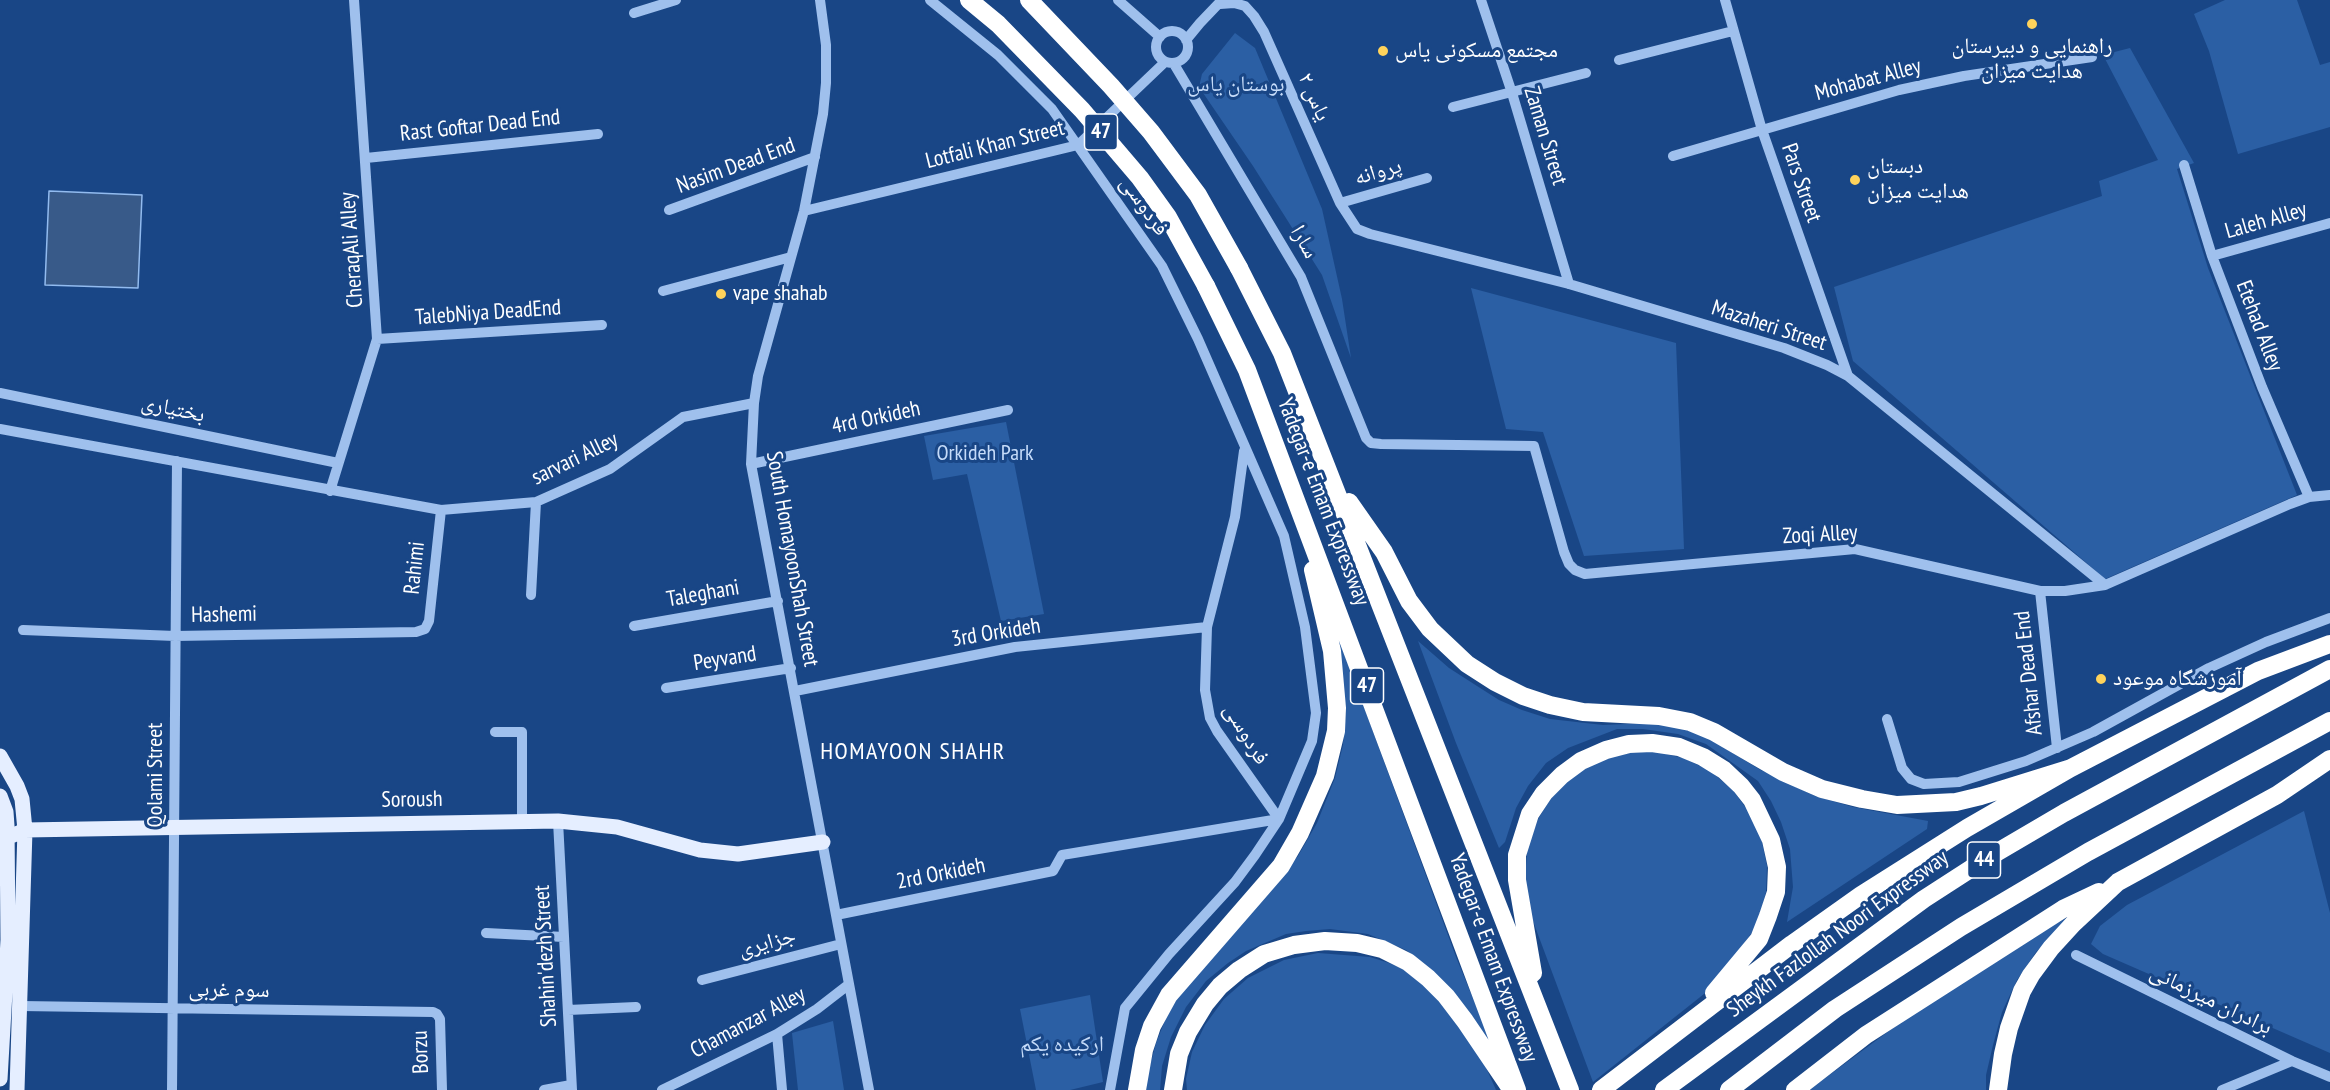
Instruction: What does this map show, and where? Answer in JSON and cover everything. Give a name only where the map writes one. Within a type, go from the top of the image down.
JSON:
[{"type":"highway","name":"Yadegar-e Emam Expressway","points":[[969,0],[998,24],[1082,110],[1140,178],[1168,217],[1206,286],[1247,370],[1297,498],[1517,1090]]},
{"type":"highway","name":"Yadegar-e Emam Expressway","points":[[1029,0],[1111,86],[1151,132],[1198,195],[1239,268],[1282,354],[1570,1090]]},
{"type":"highway","points":[[1331,476],[1384,552],[1409,602],[1430,629],[1467,664],[1523,696],[1583,712],[1659,716],[1690,722],[1714,732],[1783,772],[1822,789],[1862,799],[1897,804],[1956,802],[2071,768]]},
{"type":"highway","points":[[1137,1090],[1144,1050],[1152,1026],[1169,995],[1281,866],[1317,798],[1330,757],[1337,708],[1332,651],[1297,498]]},
{"type":"highway","points":[[1601,1090],[1861,895],[2071,768],[2258,671],[2330,644]]},
{"type":"highway","name":"Sheykh Fazlollah Noori Expressway","points":[[1664,1090],[1924,899],[1989,857],[2074,808],[2330,669]]},
{"type":"highway","name":"44","points":[[1729,1090],[1835,1009],[1960,927],[2088,852],[2330,721]]},
{"type":"highway","points":[[1539,1010],[1517,880],[1517,855],[1530,814],[1544,793],[1562,775],[1581,761],[1605,750],[1629,744],[1652,743],[1679,747],[1703,757],[1724,770],[1741,786],[1752,800],[1766,826],[1777,867],[1776,892],[1759,939],[1694,1019]]},
{"type":"highway","points":[[1795,1090],[1866,1035],[2063,909],[2118,882],[2277,795],[2330,759]]},
{"type":"highway","points":[[1998,1090],[2009,1028],[2022,991],[2031,975],[2073,924],[2118,882]]},
{"type":"highway","points":[[1173,1090],[1179,1054],[1188,1032],[1205,1004],[1220,986],[1264,954],[1294,945],[1325,941],[1357,943],[1382,949],[1408,962],[1428,978],[1446,996],[1465,1021],[1511,1090]]},
{"type":"main road","points":[[0,756],[22,799],[25,830],[17,1090]]},
{"type":"main road","points":[[0,796],[6,812],[3,839],[4,935],[0,1079]]},
{"type":"main road","name":"Soroush","points":[[3,839],[25,830],[558,821],[617,827],[700,850],[738,854],[823,842]]},
{"type":"street","name":"CheraqAli Alley","points":[[330,491],[377,339],[354,0]]},
{"type":"street","points":[[634,13],[676,0]]},
{"type":"street","name":"South HomayoonShah Street","points":[[820,0],[826,45],[826,83],[815,157],[804,212],[758,376],[754,403],[751,464],[869,1090]]},
{"type":"street","name":"فردوسی","points":[[930,0],[998,55],[1052,109],[1162,266],[1198,339],[1284,537],[1305,627],[1316,713],[1312,741],[1279,819],[1235,882],[1169,954],[1125,1008],[1110,1090]]},
{"type":"street","points":[[1118,0],[1160,37]]},
{"type":"street","name":"Zaman Street","points":[[1481,0],[1512,93],[1569,284]]},
{"type":"street","name":"Pars Street","points":[[1725,0],[1762,130],[1848,376]]},
{"type":"street","points":[[1186,40],[1220,1]]},
{"type":"street","name":"یاس ۲","points":[[1220,1],[1245,6],[1264,32],[1340,203],[1357,229]]},
{"type":"street","points":[[1619,60],[1733,31]]},
{"type":"street","points":[[1175,32],[1186,40],[1188,50],[1186,55],[1169,63],[1160,59],[1156,49],[1160,37],[1166,33],[1175,32]]},
{"type":"street","name":"Mohabat Alley","points":[[1673,156],[1899,90],[1964,76],[2092,57]]},
{"type":"street","name":"Lotfali Khan Street","points":[[804,212],[1078,145],[1169,63]]},
{"type":"street","name":"سارا","points":[[1169,63],[1301,277],[1365,438],[1371,443],[1381,444]]},
{"type":"street","points":[[1453,107],[1586,73]]},
{"type":"street","name":"Rast Goftar Dead End","points":[[366,158],[598,134]]},
{"type":"street","name":"Nasim Dead End","points":[[669,210],[815,157]]},
{"type":"street","name":"Etehad Alley","points":[[2184,165],[2212,256],[2262,387],[2309,497]]},
{"type":"street","name":"پروانه","points":[[1340,203],[1427,178]]},
{"type":"street","name":"Laleh Alley","points":[[2212,256],[2330,223]]},
{"type":"street","name":"Mazaheri Street","points":[[1357,229],[1569,284],[1784,348],[1848,376],[2105,585]]},
{"type":"street","points":[[663,291],[791,256]]},
{"type":"street","name":"TalebNiya DeadEnd","points":[[377,339],[602,325]]},
{"type":"street","name":"بختیاری","points":[[0,393],[338,463]]},
{"type":"street","name":"sarvari Alley","points":[[330,491],[441,510],[536,502],[610,469],[683,417],[754,403]]},
{"type":"street","name":"4rd Orkideh","points":[[751,464],[1008,410]]},
{"type":"street","points":[[0,429],[330,491]]},
{"type":"street","name":"Zoqi Alley","points":[[1381,444],[1534,446],[1564,552],[1569,564],[1575,570],[1585,574],[1855,549],[2040,591],[2065,591],[2105,585],[2309,497],[2330,495]]},
{"type":"street","name":"فردوسی","points":[[1244,449],[1235,518],[1207,627],[1205,690],[1210,718],[1279,819]]},
{"type":"street","name":"Qolami Street","points":[[172,1090],[177,461]]},
{"type":"street","points":[[531,595],[536,502]]},
{"type":"street","name":"Rahimi","points":[[425,629],[429,621],[441,510]]},
{"type":"street","name":"Afshar Dead End","points":[[1887,719],[1902,768],[1911,779],[1924,784],[1959,782],[1996,772],[2057,748],[2040,591]]},
{"type":"street","name":"Taleghani","points":[[634,626],[778,601]]},
{"type":"street","points":[[2057,748],[2093,732],[2209,668],[2266,642],[2330,618]]},
{"type":"street","name":"3rd Orkideh","points":[[795,691],[1015,647],[1207,627]]},
{"type":"street","name":"Hashemi","points":[[23,630],[175,636],[404,632],[425,629]]},
{"type":"street","name":"Peyvand","points":[[666,688],[791,668]]},
{"type":"street","points":[[495,732],[522,732],[522,821]]},
{"type":"street","name":"2rd Orkideh","points":[[836,915],[1053,872],[1062,855],[1279,819]]},
{"type":"street","name":"Shahin'dezh Street","points":[[558,821],[572,1088]]},
{"type":"street","points":[[486,933],[564,937]]},
{"type":"street","name":"جزایری","points":[[702,980],[841,944]]},
{"type":"street","name":"برادران میرزمانی","points":[[2076,956],[2292,1061],[2330,1077]]},
{"type":"street","name":"Chamanzar Alley","points":[[662,1090],[777,1034],[817,1009],[848,985]]},
{"type":"street","name":"سوم غربی","points":[[21,1006],[437,1014]]},
{"type":"street","points":[[568,1010],[636,1007]]},
{"type":"street","name":"Borzu","points":[[437,1014],[440,1019],[442,1090]]},
{"type":"street","points":[[777,1034],[782,1090]]},
{"type":"street","points":[[2222,1090],[2292,1061]]},
{"type":"street","points":[[544,1090],[572,1088]]},
{"type":"green space","points":[[2225,0],[2297,0],[2320,65],[2330,62],[2330,127],[2238,154],[2209,51],[2194,14]]},
{"type":"green space","name":"بوستان یاس","points":[[1235,33],[1255,48],[1322,209],[1342,299],[1351,358],[1322,275],[1253,166],[1199,87],[1202,74]]},
{"type":"green space","points":[[2130,48],[2194,163],[2177,169],[2208,268],[2297,495],[2105,579],[1853,361],[1834,287],[2102,196],[2099,181],[2158,160],[2103,55]]},
{"type":"green space","points":[[1471,288],[1676,343],[1684,549],[1584,556],[1543,432],[1506,429]]},
{"type":"green space","name":"Orkideh Park","points":[[1006,422],[1044,614],[1001,621],[967,474],[933,480],[924,436]]},
{"type":"green space","points":[[1337,634],[1456,957],[1495,1052],[1427,966],[1406,950],[1368,934],[1330,929],[1306,931],[1286,934],[1246,951],[1206,981],[1186,1007],[1171,1037],[1162,1066],[1160,1090],[1146,1090],[1156,1043],[1168,1013],[1185,985],[1271,890],[1298,856],[1317,823],[1335,778],[1343,745],[1346,710]]},
{"type":"green space","points":[[1418,641],[1449,668],[1499,700],[1522,710],[1550,719],[1603,725],[1650,723],[1675,726],[1703,735],[1759,769],[1815,796],[1853,807],[1928,821],[1927,829],[1787,922],[1793,887],[1790,849],[1781,822],[1758,781],[1706,744],[1678,734],[1643,729],[1617,729],[1568,748],[1546,763],[1528,786],[1516,808],[1505,842],[1499,848]]},
{"type":"green space","points":[[1653,751],[1683,758],[1709,770],[1733,790],[1748,811],[1761,837],[1767,866],[1766,892],[1757,926],[1709,990],[1593,1082],[1530,913],[1525,881],[1527,850],[1538,819],[1551,798],[1570,778],[1608,758]]},
{"type":"green space","points":[[2304,811],[2330,913],[2330,1053],[2103,954],[2091,944],[2100,926],[2127,905]]},
{"type":"green space","points":[[2073,915],[2036,952],[2017,980],[2002,1012],[1986,1075],[1986,1090],[1809,1090],[1889,1031],[2016,944]]},
{"type":"green space","points":[[1318,953],[1370,957],[1403,969],[1431,991],[1480,1054],[1496,1090],[1187,1090],[1186,1079],[1192,1052],[1205,1025],[1224,999],[1248,978],[1284,960]]},
{"type":"green space","name":"ارکیده یکم","points":[[1090,995],[1103,1082],[1070,1090],[1036,1090],[1020,1009]]},
{"type":"green space","points":[[833,1021],[844,1090],[798,1090],[792,1033]]},
{"type":"shaded area","points":[[49,191],[142,195],[138,288],[45,285]]},
{"type":"place","name":"راهنمایی و دبیرستان هدایت میزان","points":[[2032,24]]},
{"type":"place","name":"مجتمع مسکونی یاس","points":[[1383,51]]},
{"type":"place","name":"دبستان هدایت میزان","points":[[1855,180]]},
{"type":"place","name":"vape shahab","points":[[721,294]]},
{"type":"place","name":"آموزشگاه موعود","points":[[2101,679]]},
{"type":"district","name":"HOMAYOON SHAHR","points":[[913,752]]}]
